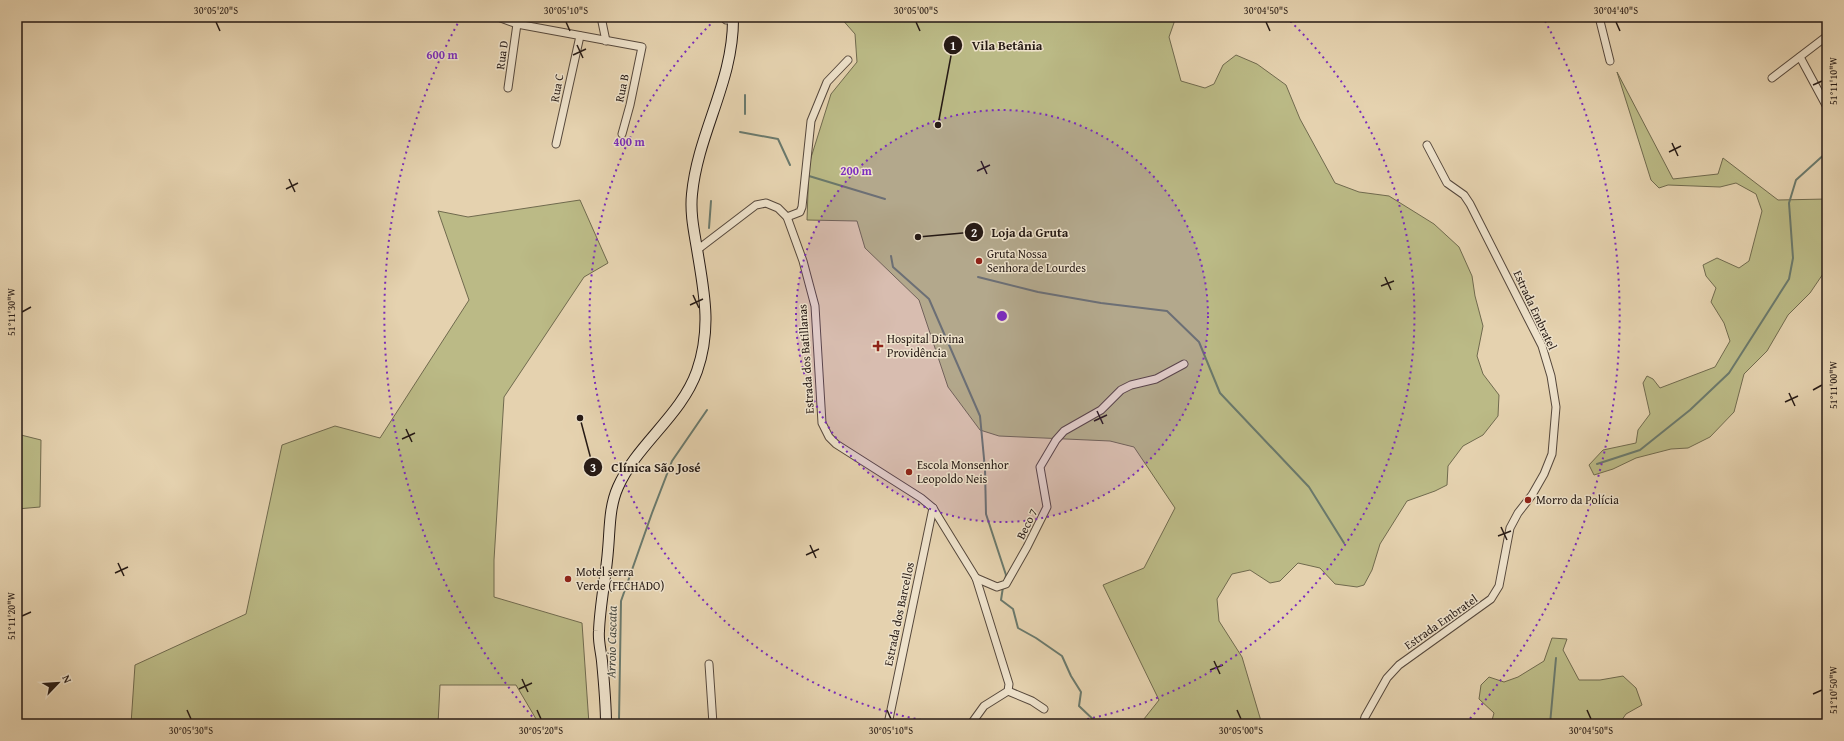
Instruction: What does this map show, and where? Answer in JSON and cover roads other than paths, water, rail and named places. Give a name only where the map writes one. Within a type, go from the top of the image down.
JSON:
[{"type":"main road","points":[[606,724],[599,633],[606,575],[611,512],[618,488],[630,468],[687,393],[697,371],[704,342],[707,319],[692,218],[692,194],[700,157],[731,56],[734,18]]},
{"type":"street","points":[[498,17],[517,24],[606,41],[601,17]]},
{"type":"street","points":[[723,17],[726,20],[734,18]]},
{"type":"street","points":[[1599,17],[1610,61]]},
{"type":"street","name":"Rua D","points":[[508,88],[517,24]]},
{"type":"street","name":"Rua C","points":[[556,144],[580,36]]},
{"type":"street","points":[[1772,78],[1827,36]]},
{"type":"street","name":"Rua B","points":[[606,41],[642,47],[630,105],[622,134]]},
{"type":"street","points":[[1800,57],[1827,107]]},
{"type":"street","points":[[697,250],[756,205],[766,203],[778,208],[787,217],[800,212],[802,207],[811,121],[827,82],[848,60]]},
{"type":"street","name":"Estrada Embratel","points":[[1363,724],[1365,717],[1387,678],[1399,665],[1491,599],[1499,586],[1510,528],[1518,513],[1532,496],[1544,474],[1552,454],[1556,407],[1551,376],[1542,346],[1507,275],[1464,195],[1447,183],[1427,145]]},
{"type":"street","name":"Estrada dos Batillanas","points":[[787,217],[803,261],[815,306],[822,423],[828,437],[836,444],[921,498],[933,508],[976,578],[1009,684],[1008,691]]},
{"type":"street","name":"Beco 7","points":[[976,578],[997,587],[1006,584],[1028,547],[1047,507],[1040,467],[1056,440],[1064,431],[1101,410],[1121,390],[1131,385],[1156,379],[1184,364]]},
{"type":"street","name":"Estrada dos Barcellos","points":[[888,724],[933,508]]},
{"type":"street","points":[[709,664],[713,724]]},
{"type":"street","points":[[971,724],[984,706],[1008,691],[1044,709]]},
{"type":"waterway","name":"Arroio Cascata","points":[[745,95],[745,114]]},
{"type":"waterway","points":[[740,132],[778,139],[790,165]]},
{"type":"waterway","points":[[1597,464],[1640,450],[1690,410],[1729,373],[1789,279],[1793,258],[1789,203],[1796,180],[1827,152]]},
{"type":"waterway","points":[[809,176],[885,199]]},
{"type":"waterway","name":"Arroio Cascata","points":[[709,228],[711,201]]},
{"type":"waterway","points":[[891,256],[893,267],[929,299],[980,416],[985,469],[986,514],[1006,575],[1005,581]]},
{"type":"waterway","points":[[978,277],[1038,292],[1101,303],[1167,311],[1199,342],[1220,393],[1309,487],[1344,543]]},
{"type":"waterway","name":"Arroio Cascata","points":[[622,724],[619,720],[621,601],[672,461],[707,410]]},
{"type":"waterway","points":[[1003,587],[1001,600],[1013,609],[1018,628],[1036,638],[1062,656],[1071,676],[1081,692],[1079,706],[1098,724]]},
{"type":"waterway","points":[[1550,724],[1556,658]]},
{"type":"place","name":"Vila Betânia","points":[[938,125]]},
{"type":"place","name":"Loja da Gruta","points":[[918,237]]},
{"type":"place","name":"Gruta Nossa Senhora de Lourdes","points":[[979,261]]},
{"type":"place","name":"Hospital Divina Providência","points":[[878,346]]},
{"type":"place","name":"Clínica São José","points":[[580,418]]},
{"type":"place","name":"Escola Monsenhor Leopoldo Neis","points":[[909,472]]},
{"type":"place","name":"Morro da Polícia","points":[[1528,500]]},
{"type":"place","name":"Motel serra Verde (FECHADO)","points":[[568,579]]}]
